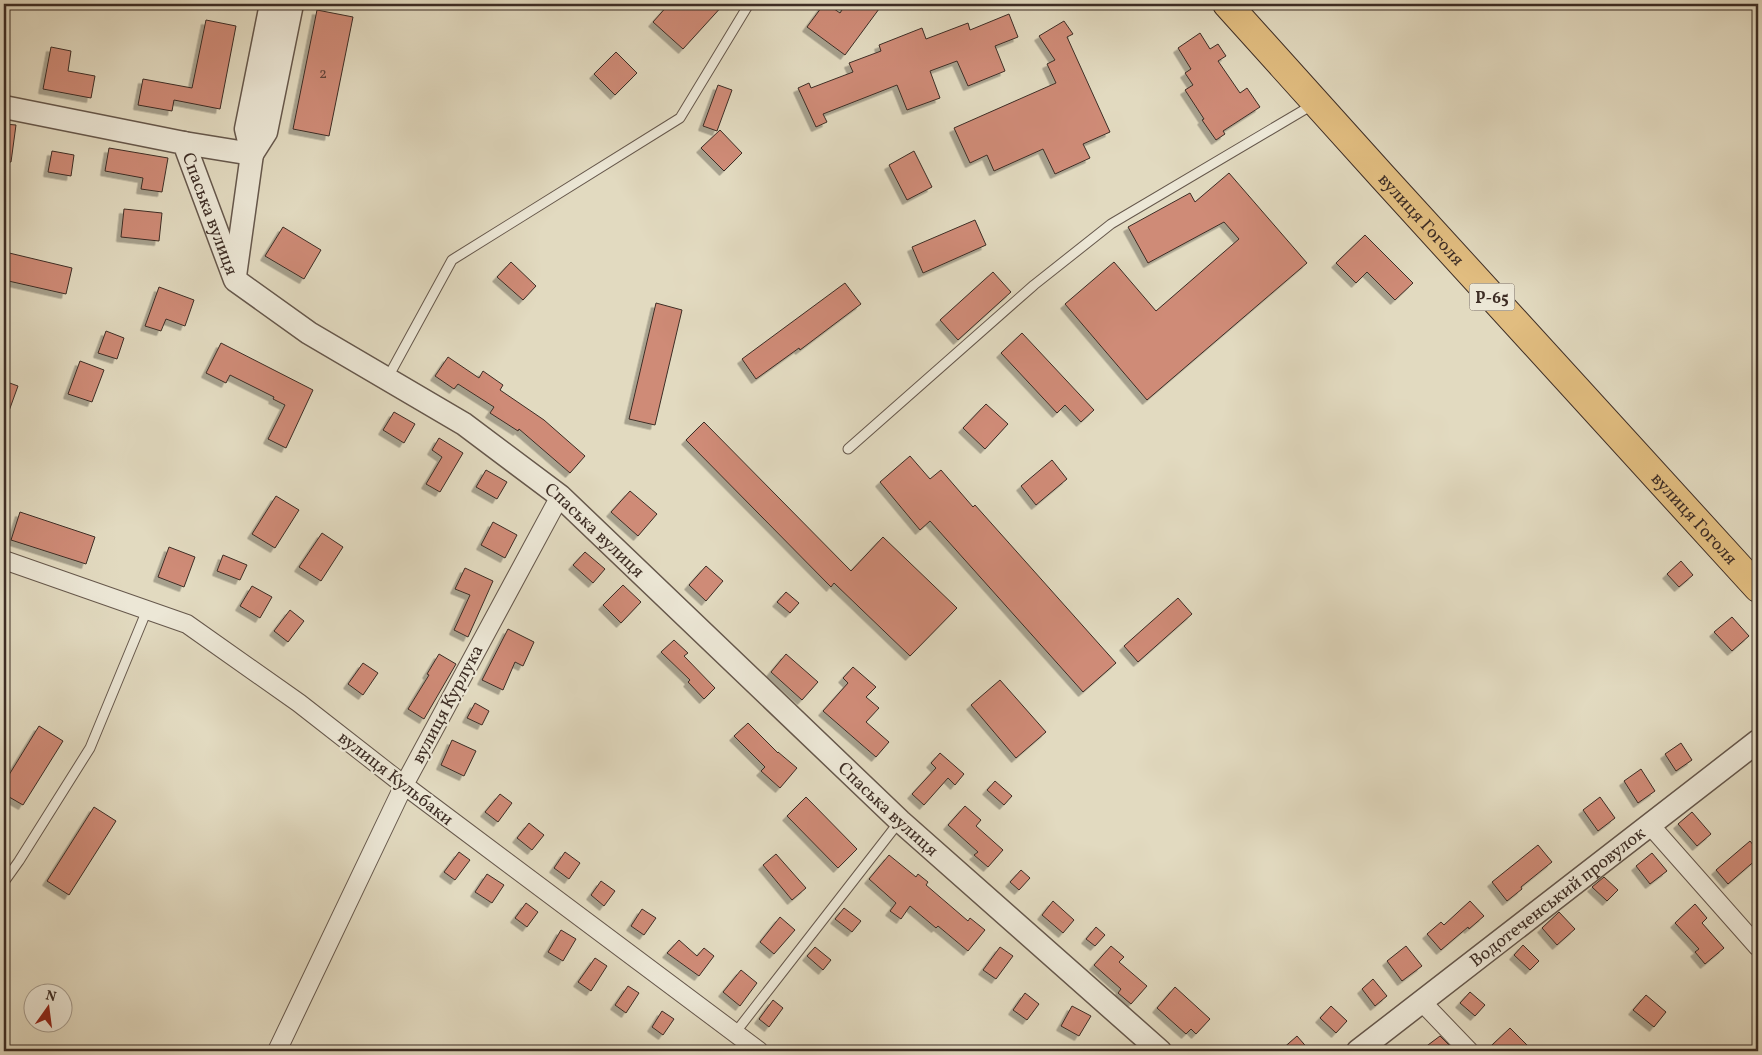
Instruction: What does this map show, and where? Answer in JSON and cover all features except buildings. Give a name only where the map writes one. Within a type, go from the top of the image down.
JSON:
[{"type":"main road","name":"вулиця Гоголя","points":[[1227,4],[1758,588]]},
{"type":"street","points":[[235,280],[252,154],[246,129],[271,4]]},
{"type":"street","points":[[252,154],[266,132],[292,4]]},
{"type":"street","name":"Спаська вулиця","points":[[4,107],[184,143],[235,280],[309,333],[464,424],[560,496],[900,822],[1160,1051]]},
{"type":"street","points":[[184,143],[252,154]]},
{"type":"street","name":"вулиця Курлука","points":[[277,1051],[404,785],[560,496]]},
{"type":"street","name":"вулиця Кульбаки","points":[[4,560],[187,624],[299,703],[404,785],[759,1051]]},
{"type":"street","name":"Водотеченський провулок","points":[[1358,1051],[1758,741]]},
{"type":"street","points":[[1650,825],[1758,947]]},
{"type":"street","points":[[1422,1002],[1469,1051]]},
{"type":"lane","points":[[387,379],[452,260],[680,118],[749,4]]},
{"type":"lane","points":[[848,449],[1034,285],[1111,224],[1316,103]]},
{"type":"lane","points":[[4,882],[90,748],[147,610]]},
{"type":"lane","points":[[736,1034],[900,822]]}]
